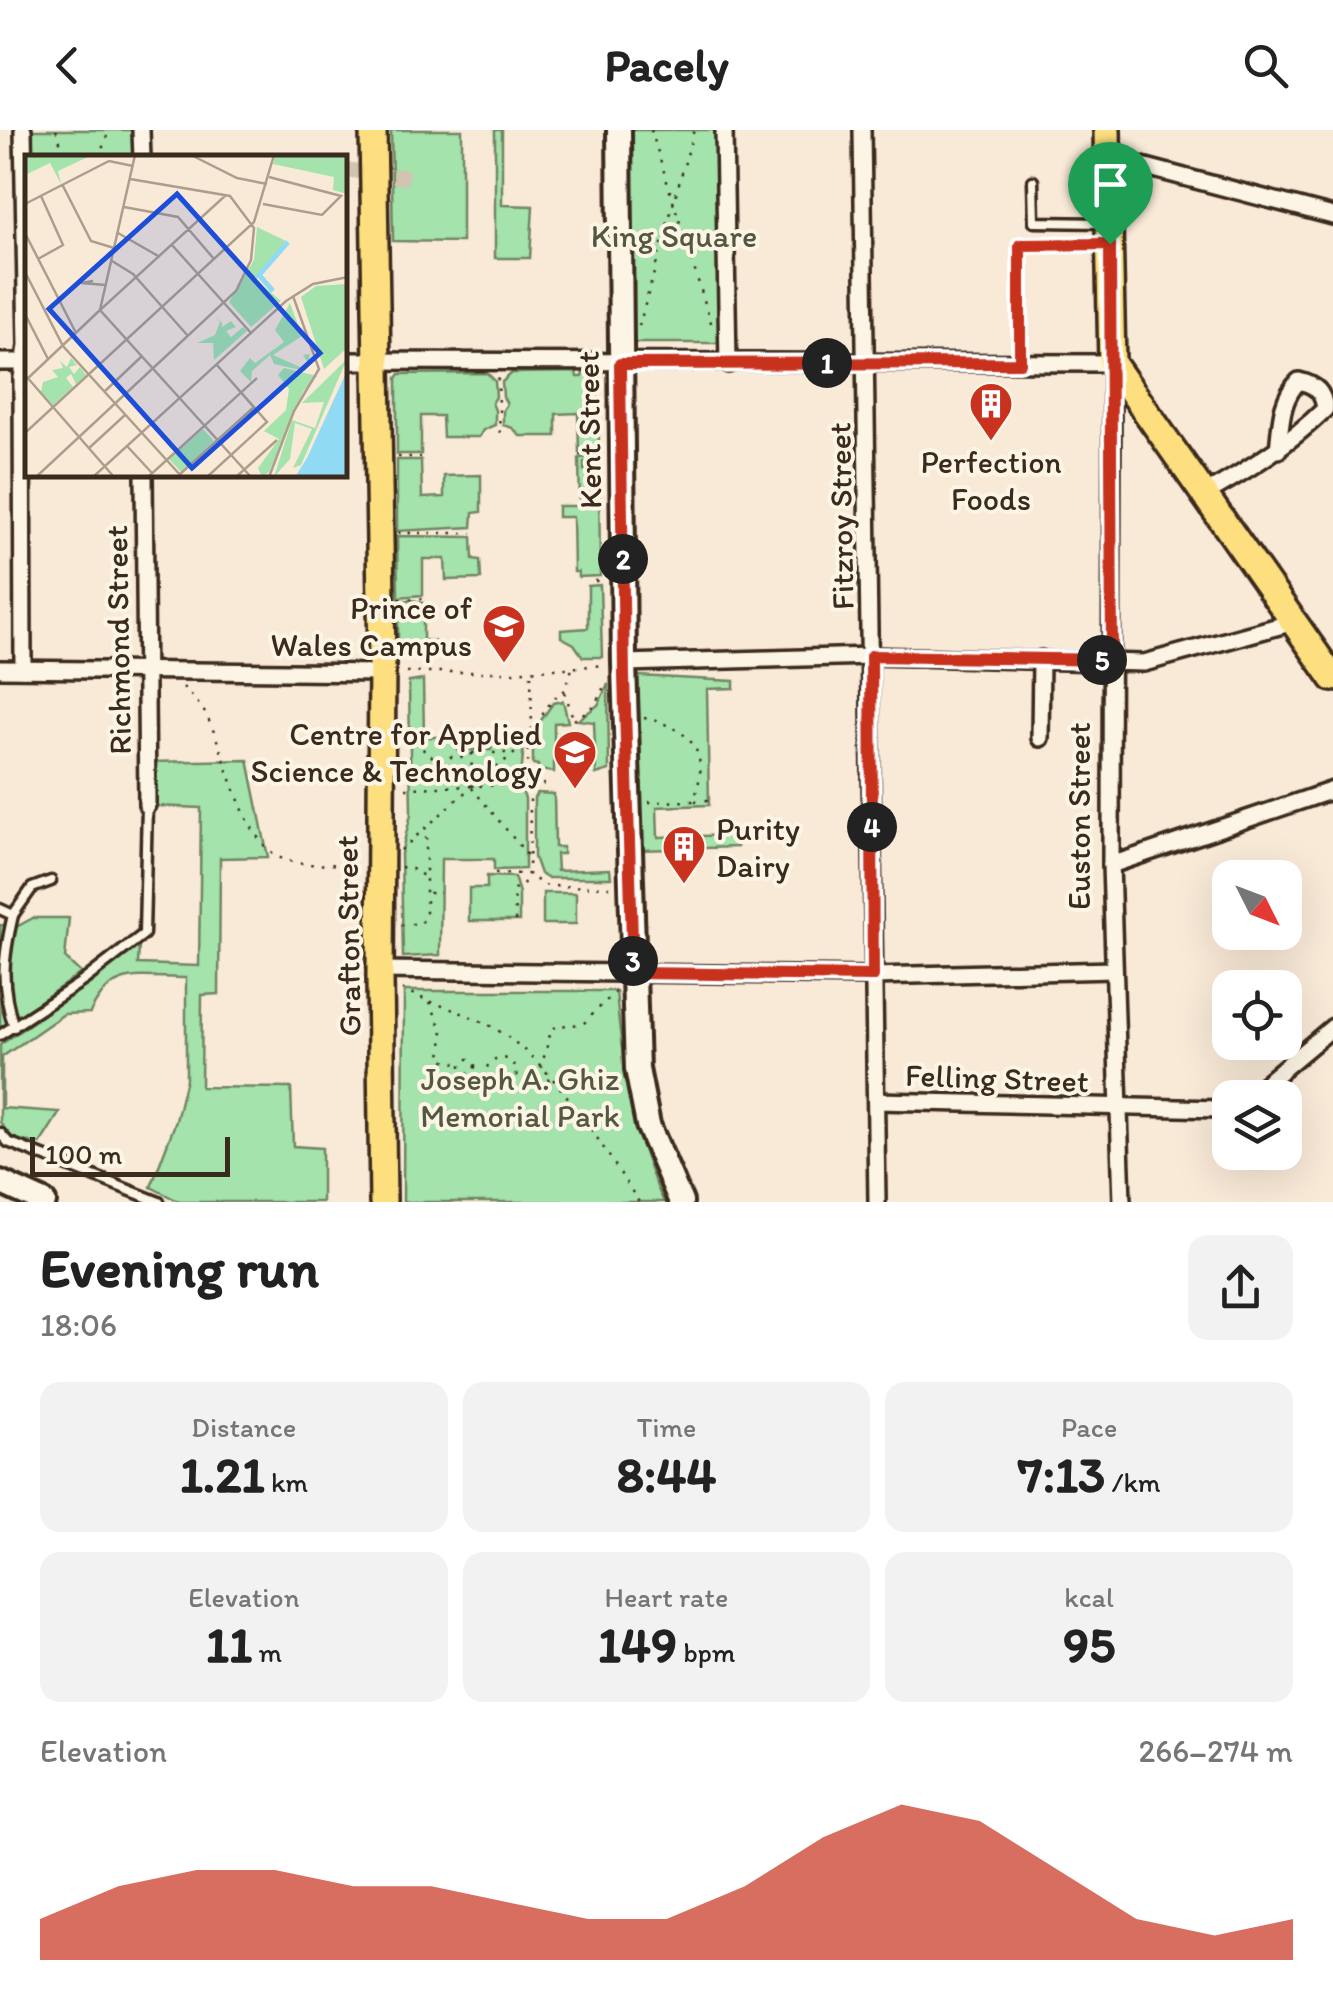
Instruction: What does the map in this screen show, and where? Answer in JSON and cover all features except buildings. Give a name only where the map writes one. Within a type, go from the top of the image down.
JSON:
[{"type":"main road","name":"Grafton Street","points":[[372,130],[375,361],[395,672],[380,970],[383,1202]]},
{"type":"main road","name":"Euston Street","points":[[1107,130],[1112,362]]},
{"type":"main road","points":[[1112,362],[1333,678]]},
{"type":"street","points":[[23,130],[25,274]]},
{"type":"street","name":"Kent Street","points":[[619,130],[620,364],[609,666],[633,973],[636,1069],[648,1126],[681,1202]]},
{"type":"street","points":[[724,130],[728,364]]},
{"type":"street","name":"Fitzroy Street","points":[[862,130],[876,1202]]},
{"type":"street","points":[[1108,157],[1333,216]]},
{"type":"street","points":[[348,361],[1112,362]]},
{"type":"street","name":"Euston Street","points":[[1112,362],[1111,866],[1122,1202]]},
{"type":"street","points":[[1205,494],[1278,450]]},
{"type":"street","points":[[23,669],[25,464]]},
{"type":"street","name":"Richmond Street","points":[[144,478],[147,805]]},
{"type":"street","points":[[609,666],[871,656],[1144,663],[1294,622]]},
{"type":"street","points":[[1040,659],[1040,738]]},
{"type":"street","points":[[0,669],[395,672]]},
{"type":"street","points":[[1111,866],[1333,790]]},
{"type":"street","points":[[380,970],[873,976],[1114,970]]},
{"type":"street","points":[[1270,1080],[1333,1028]]},
{"type":"street","name":"Felling Street","points":[[876,1102],[1212,1110]]},
{"type":"street","points":[[0,1182],[44,1202]]},
{"type":"lane","points":[[1033,181],[1034,222],[1110,234]]},
{"type":"lane","points":[[1020,363],[1020,245],[1110,234]]},
{"type":"lane","points":[[0,1036],[83,981],[144,934],[147,805]]},
{"type":"lane","points":[[14,1027],[1,978],[13,915],[32,888],[51,881]]},
{"type":"lane","points":[[0,909],[13,915]]},
{"type":"lane","points":[[0,1133],[8,1142],[159,1202]]},
{"type":"path","points":[[56,130],[65,155]]},
{"type":"path","points":[[100,155],[109,130]]},
{"type":"path","points":[[652,130],[717,343]]},
{"type":"path","points":[[640,324],[694,130]]},
{"type":"path","points":[[498,372],[500,437]]},
{"type":"path","points":[[579,455],[600,455]]},
{"type":"path","points":[[396,457],[421,457]]},
{"type":"path","points":[[397,533],[472,533]]},
{"type":"path","points":[[595,581],[602,581]]},
{"type":"path","points":[[397,599],[423,599]]},
{"type":"path","points":[[524,784],[528,778],[528,740],[532,730],[553,699],[564,691],[573,666]]},
{"type":"path","points":[[395,672],[513,672],[609,666]]},
{"type":"path","points":[[168,672],[206,714],[248,820],[271,852],[303,863],[368,864]]},
{"type":"path","points":[[532,675],[532,730]]},
{"type":"path","points":[[564,691],[574,721],[597,702],[607,681]]},
{"type":"path","points":[[638,716],[670,726],[696,747],[702,773],[693,801]]},
{"type":"path","points":[[406,736],[471,787],[529,857]]},
{"type":"path","points":[[400,851],[528,740]]},
{"type":"path","points":[[443,765],[450,757],[472,753],[515,753]]},
{"type":"path","points":[[471,787],[472,753]]},
{"type":"path","points":[[524,784],[530,798],[530,876]]},
{"type":"path","points":[[406,788],[547,784]]},
{"type":"path","points":[[640,803],[709,800]]},
{"type":"path","points":[[401,926],[420,923],[426,916],[426,828]]},
{"type":"path","points":[[400,867],[416,870],[427,880]]},
{"type":"path","points":[[495,873],[530,876],[547,886],[612,887]]},
{"type":"path","points":[[514,922],[514,889],[530,876]]},
{"type":"path","points":[[427,893],[440,893]]},
{"type":"path","points":[[541,1069],[550,1032],[557,1026],[582,1024],[616,991]]},
{"type":"path","points":[[406,992],[481,1021],[503,1034],[553,1080],[639,1202]]},
{"type":"path","points":[[430,1001],[441,1022],[441,1059],[461,1064],[468,1073],[476,1068],[487,1070]]},
{"type":"path","points":[[461,1064],[470,1058],[476,1068]]},
{"type":"path","points":[[507,1059],[516,1075],[508,1086],[498,1087],[490,1083],[487,1070],[492,1061],[507,1059]]},
{"type":"path","points":[[516,1075],[553,1080]]},
{"type":"green space","points":[[29,130],[135,130],[136,155],[30,155]]},
{"type":"green space","points":[[391,130],[462,130],[462,242],[393,241]]},
{"type":"green space","points":[[495,130],[502,130],[502,205],[533,206],[530,258],[495,258]]},
{"type":"green space","name":"King Square","points":[[630,130],[717,130],[721,343],[630,343]]},
{"type":"green space","points":[[576,372],[577,377],[582,377],[583,372],[598,375],[599,452],[579,453],[578,413],[556,414],[556,436],[520,436],[503,425],[507,404],[502,382],[512,373]]},
{"type":"green space","points":[[487,373],[495,381],[495,425],[483,430],[479,437],[443,437],[442,416],[421,416],[421,454],[397,454],[400,374]]},
{"type":"green space","points":[[599,457],[599,463],[584,462],[584,470],[599,466],[600,576],[578,577],[578,572],[574,572],[573,517],[558,517],[558,506],[580,506],[579,458]]},
{"type":"green space","points":[[397,460],[421,460],[422,498],[444,497],[444,476],[481,475],[481,512],[473,513],[472,527],[397,531]]},
{"type":"green space","points":[[397,536],[472,537],[473,559],[480,560],[481,579],[446,580],[445,559],[423,559],[423,595],[398,597]]},
{"type":"green space","points":[[600,585],[602,657],[583,657],[574,644],[561,637],[561,630],[588,628],[588,586]]},
{"type":"green space","points":[[398,601],[423,603],[423,640],[434,641],[434,650],[398,650]]},
{"type":"green space","points":[[638,676],[734,681],[734,688],[707,689],[709,805],[657,807],[658,837],[737,835],[737,847],[640,850]]},
{"type":"green space","points":[[423,680],[424,737],[457,737],[458,750],[491,750],[492,737],[524,736],[525,869],[494,870],[494,859],[441,859],[440,955],[403,957],[401,854],[411,814],[409,682]]},
{"type":"green space","points":[[608,684],[609,770],[596,774],[594,722],[578,720],[598,705]]},
{"type":"green space","points":[[563,701],[568,722],[554,723],[554,772],[538,770],[538,765],[533,764],[533,732],[553,703]]},
{"type":"green space","points":[[248,760],[268,857],[220,858],[219,994],[202,995],[201,1087],[291,1088],[293,1146],[322,1148],[322,1202],[180,1202],[151,1187],[176,1121],[186,1079],[186,978],[118,981],[99,998],[90,1013],[64,1014],[2,1057],[2,1108],[60,1112],[40,1144],[11,1139],[0,1122],[0,1045],[139,946],[138,964],[199,966],[201,808],[157,806],[149,762]]},
{"type":"green space","points":[[537,793],[554,794],[555,847],[563,847],[563,854],[556,854],[557,871],[610,869],[611,878],[547,878],[540,874],[534,857]]},
{"type":"green space","points":[[487,876],[514,877],[519,893],[519,921],[469,921],[469,888],[487,888]]},
{"type":"green space","points":[[543,893],[576,893],[576,924],[543,924]]},
{"type":"green space","points":[[33,918],[69,918],[65,958],[81,973],[0,1029],[0,925],[18,926]]},
{"type":"green space","name":"Joseph A. Ghiz Memorial Park","points":[[404,991],[616,991],[630,1099],[644,1152],[664,1202],[403,1202]]},
{"type":"tunnel","points":[[348,170],[412,178]]},
{"type":"place","name":"Perfection Foods","points":[[991,442]]},
{"type":"place","name":"Prince of Wales Campus","points":[[504,664]]},
{"type":"place","name":"Centre for Applied Science & Technology","points":[[575,790]]},
{"type":"place","name":"Purity Dairy","points":[[684,885]]},
{"type":"route","points":[[1110,244],[1112,660],[871,656],[873,976],[633,973],[620,364],[1020,363],[1020,245],[1110,244]]}]
